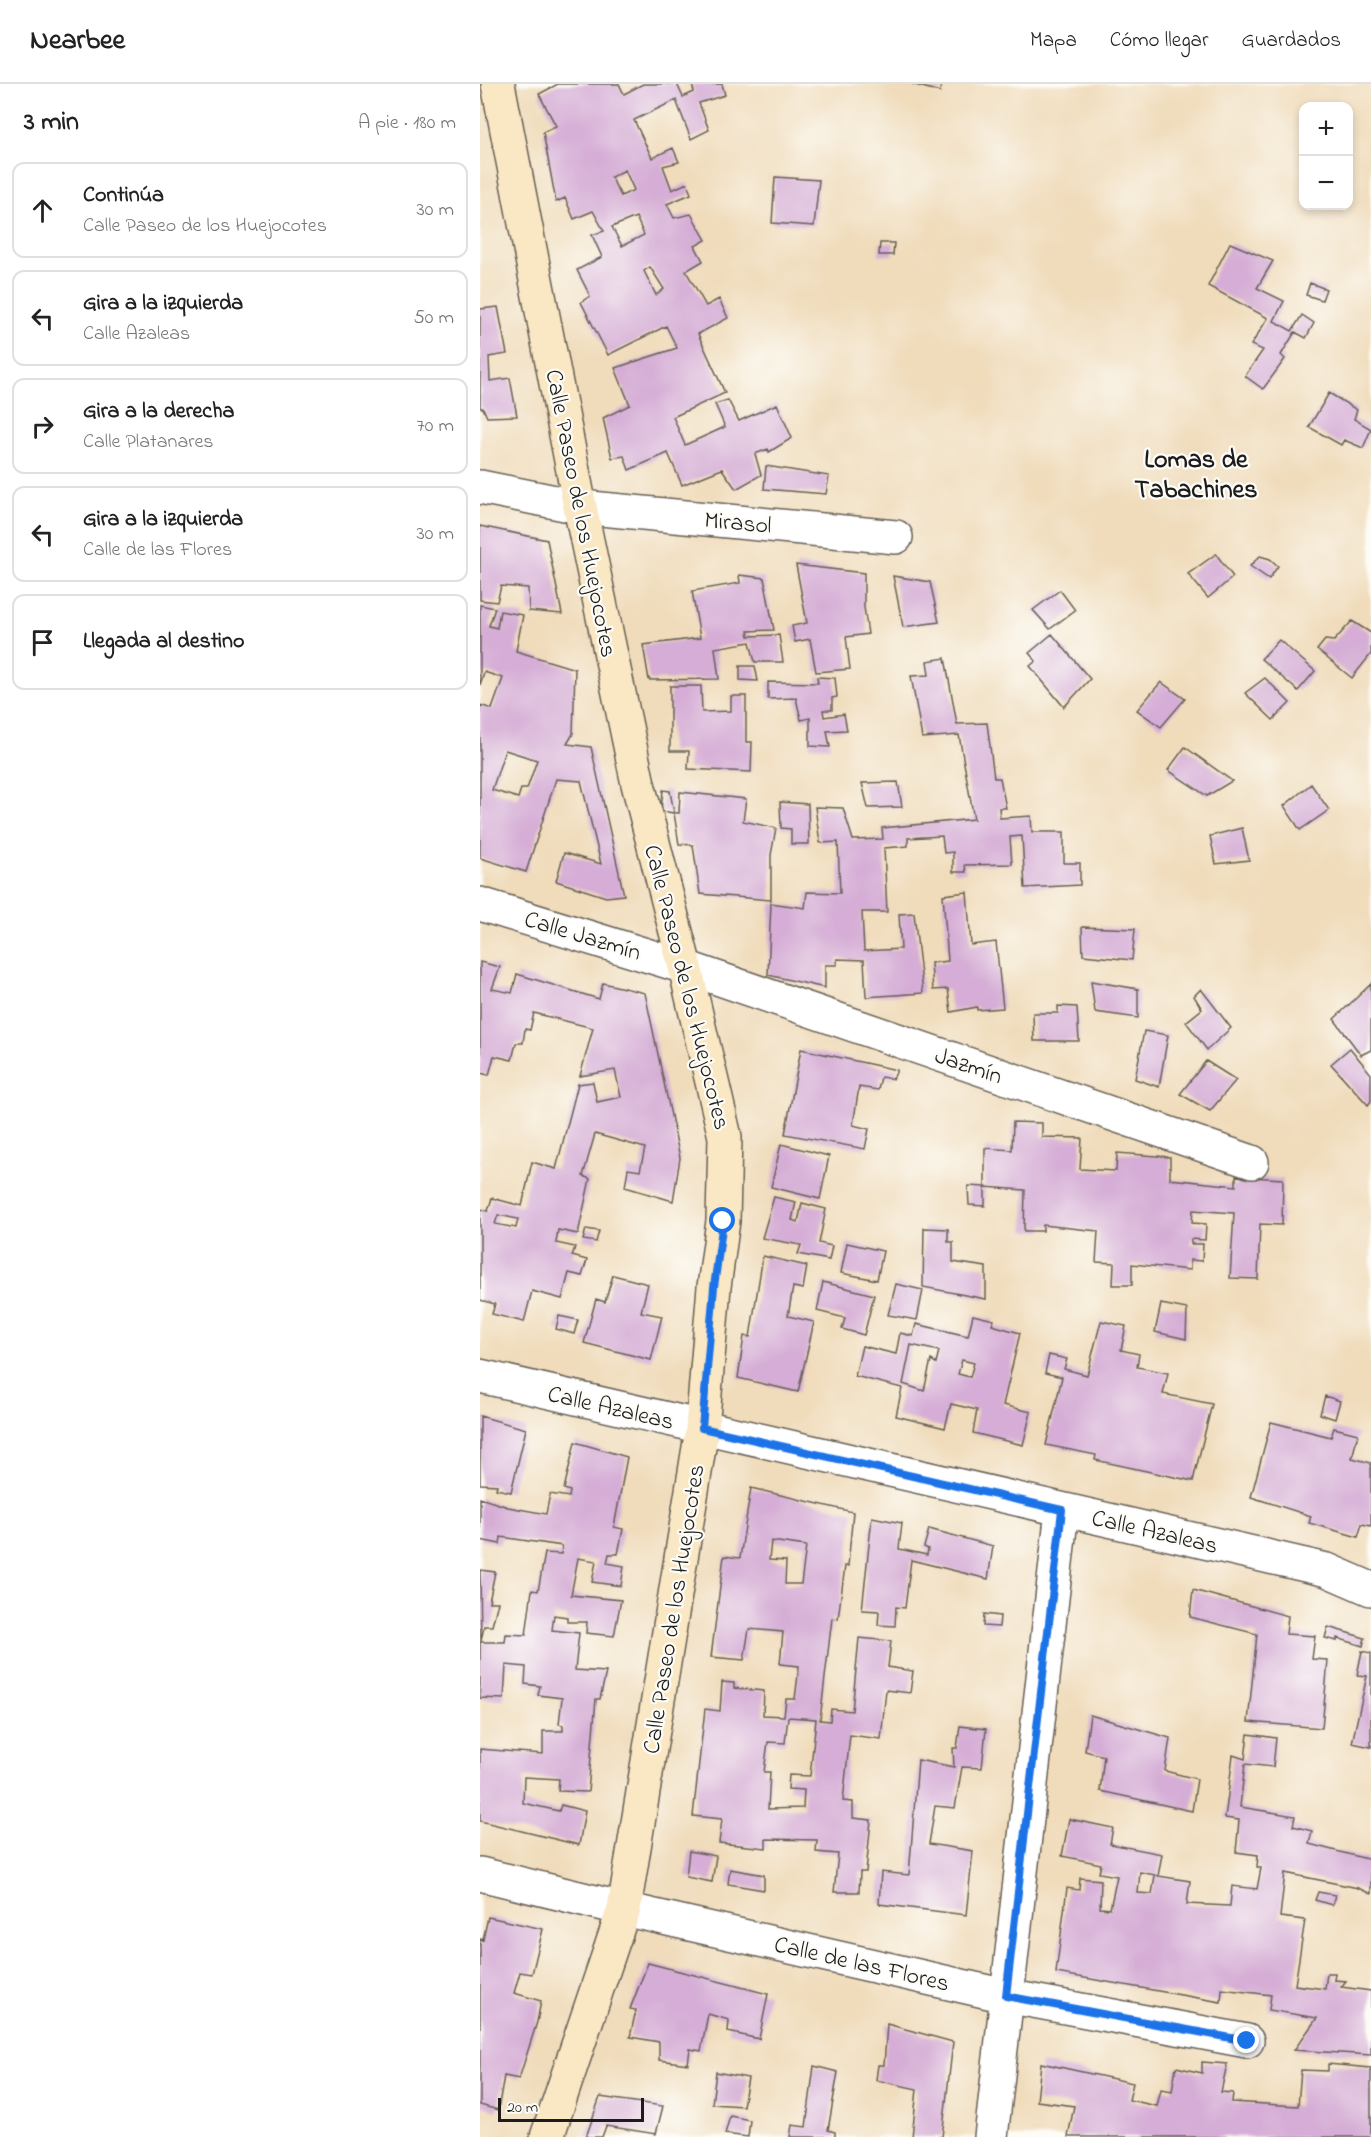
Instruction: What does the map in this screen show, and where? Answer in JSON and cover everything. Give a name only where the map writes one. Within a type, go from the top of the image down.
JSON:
[{"type":"street","name":"Calle Paseo de los Huejocotes","points":[[498,84],[580,507],[638,784],[685,967],[725,1137],[723,1221],[714,1287],[702,1428],[624,1909],[547,2137]]},
{"type":"street","name":"Mirasol","points":[[480,487],[580,507],[896,537]]},
{"type":"street","name":"Calle Jazmín","points":[[480,904],[685,967]]},
{"type":"street","name":"Jazmín","points":[[685,967],[1252,1162]]},
{"type":"street","name":"Calle Azaleas","points":[[480,1376],[1327,1570],[1371,1589]]},
{"type":"street","points":[[991,2137],[1062,1510]]},
{"type":"street","name":"Calle de las Flores","points":[[480,1874],[1006,1996],[1247,2041]]},
{"type":"building","points":[[558,84],[619,84],[624,94],[643,84],[677,84],[683,97],[694,92],[692,84],[722,84],[725,95],[699,103],[709,130],[691,139],[676,100],[634,120],[652,158],[673,148],[679,162],[663,166],[672,190],[687,183],[691,194],[667,204],[674,218],[691,214],[706,240],[695,246],[703,261],[686,271],[706,306],[719,299],[728,318],[698,334],[725,393],[673,417],[685,445],[725,427],[715,404],[728,400],[739,421],[777,404],[792,438],[769,452],[768,449],[755,454],[761,475],[736,489],[722,469],[682,485],[668,453],[629,470],[624,456],[612,458],[603,418],[630,405],[615,368],[677,348],[666,326],[608,355],[581,302],[590,296],[577,270],[602,257],[592,235],[604,231],[593,211],[574,219],[565,198],[556,202],[543,132],[556,126],[539,94]],"holes":[[[625,170],[634,190],[621,196],[611,177]],[[636,217],[644,235],[622,246],[612,227]],[[650,267],[664,289],[656,295],[644,271]]]},
{"type":"building","points":[[912,84],[942,84],[940,92]]},
{"type":"building","points":[[775,177],[819,180],[814,226],[772,223]]},
{"type":"building","points":[[880,243],[894,243],[893,255],[879,255]]},
{"type":"building","points":[[1230,243],[1273,261],[1257,288],[1284,301],[1274,321],[1292,331],[1302,315],[1314,323],[1306,338],[1295,332],[1281,355],[1285,359],[1263,389],[1245,376],[1263,350],[1251,345],[1268,318],[1208,286]]},
{"type":"building","points":[[1310,283],[1326,289],[1322,300],[1306,295]]},
{"type":"building","points":[[498,307],[507,354],[489,357],[490,381],[510,378],[517,416],[487,417],[483,408],[480,408],[480,309]]},
{"type":"building","points":[[1329,393],[1357,410],[1354,419],[1371,429],[1363,448],[1344,440],[1341,445],[1309,427]]},
{"type":"building","points":[[766,466],[829,476],[826,494],[764,489]]},
{"type":"building","points":[[480,526],[547,540],[562,614],[529,611],[528,588],[501,586],[497,602],[480,600]]},
{"type":"building","points":[[1216,554],[1233,577],[1208,598],[1188,574]]},
{"type":"building","points":[[1260,556],[1270,559],[1278,566],[1269,579],[1250,566]]},
{"type":"building","points":[[796,565],[864,573],[864,607],[868,634],[846,637],[850,669],[816,672],[810,639],[795,642],[792,626],[807,623]]},
{"type":"building","points":[[739,575],[764,578],[774,630],[748,631],[749,636],[779,635],[783,662],[755,662],[750,642],[715,648],[719,679],[649,680],[643,645],[700,638],[692,591],[740,583]]},
{"type":"building","points":[[893,576],[930,582],[939,622],[903,627]]},
{"type":"building","points":[[1060,590],[1075,610],[1050,629],[1033,610]]},
{"type":"building","points":[[480,605],[495,608],[489,626],[497,628],[500,611],[523,615],[516,651],[575,669],[573,734],[567,744],[591,747],[624,895],[606,897],[556,881],[564,853],[601,864],[581,781],[556,779],[526,872],[480,858],[480,705],[492,709],[503,678],[484,672],[480,685]],"holes":[[[505,750],[537,760],[527,789],[521,789],[518,798],[492,790]]]},
{"type":"building","points":[[1352,621],[1371,633],[1371,654],[1352,678],[1317,650],[1325,640],[1334,641]]},
{"type":"building","points":[[1052,634],[1090,679],[1064,707],[1030,666],[1036,661],[1029,653]]},
{"type":"building","points":[[1279,640],[1315,671],[1298,691],[1261,659]]},
{"type":"building","points":[[945,658],[957,724],[987,723],[994,778],[1000,778],[1006,808],[999,808],[1000,818],[1031,816],[1032,832],[1064,832],[1064,863],[1080,863],[1080,885],[1025,888],[1022,836],[1010,837],[1012,864],[965,865],[966,872],[953,872],[953,852],[944,853],[942,836],[908,838],[908,846],[884,848],[887,912],[862,912],[864,951],[901,949],[899,914],[914,913],[923,993],[866,997],[864,960],[837,959],[837,965],[825,965],[825,988],[768,975],[771,903],[805,908],[807,892],[840,893],[838,842],[820,843],[815,807],[843,808],[853,840],[883,839],[882,828],[974,819],[959,735],[922,738],[911,676],[929,675],[927,661]]},
{"type":"building","points":[[740,666],[755,666],[758,681],[740,680]]},
{"type":"building","points":[[817,677],[835,678],[837,697],[832,698],[832,710],[823,710],[824,717],[844,714],[847,730],[827,731],[830,747],[810,746],[810,718],[801,720],[796,698],[768,699],[768,682],[818,683]]},
{"type":"building","points":[[1265,678],[1290,703],[1273,720],[1245,693]]},
{"type":"building","points":[[1161,682],[1185,699],[1161,727],[1137,710]]},
{"type":"building","points":[[670,686],[701,686],[702,712],[731,711],[731,696],[746,696],[746,742],[752,742],[751,772],[688,769],[689,751],[670,751]]},
{"type":"building","points":[[1185,747],[1232,781],[1207,796],[1168,770]]},
{"type":"building","points":[[898,782],[902,807],[868,808],[862,783]]},
{"type":"building","points":[[1311,784],[1329,810],[1300,830],[1284,806]]},
{"type":"building","points":[[663,790],[670,791],[674,813],[661,811]]},
{"type":"building","points":[[680,792],[746,799],[743,821],[776,828],[771,855],[771,900],[700,894],[693,845],[679,844],[674,813],[679,813]]},
{"type":"building","points":[[780,802],[808,804],[809,844],[791,844],[791,829],[781,828]]},
{"type":"building","points":[[1242,828],[1249,860],[1216,864],[1210,836]]},
{"type":"building","points":[[967,892],[971,945],[996,942],[1003,1008],[977,1010],[977,1007],[951,1012],[948,989],[933,990],[931,963],[948,961],[943,895]]},
{"type":"building","points":[[1082,927],[1135,929],[1132,960],[1083,955]]},
{"type":"building","points":[[480,962],[500,967],[492,989],[512,993],[517,974],[599,999],[603,983],[645,993],[680,1158],[673,1201],[625,1187],[628,1169],[640,1171],[645,1148],[595,1134],[583,1176],[590,1179],[578,1234],[558,1230],[556,1243],[575,1247],[572,1256],[587,1260],[582,1276],[569,1273],[562,1299],[532,1291],[524,1322],[492,1314],[495,1304],[480,1300],[480,1209],[488,1211],[492,1198],[522,1206],[532,1162],[556,1169],[578,1084],[593,1082],[597,1102],[621,1097],[615,1070],[580,1076],[593,1028],[534,1013],[530,1030],[525,1029],[523,1043],[516,1043],[512,1060],[494,1056],[489,1075],[480,1073]],"holes":[[[498,1215],[518,1219],[516,1228],[495,1224]]]},
{"type":"building","points":[[1091,981],[1138,989],[1138,1018],[1095,1012]]},
{"type":"building","points":[[1371,984],[1371,1050],[1361,1055],[1334,1019]]},
{"type":"building","points":[[1201,989],[1231,1028],[1207,1050],[1186,1022],[1202,1009],[1194,996]]},
{"type":"building","points":[[1058,1006],[1077,1007],[1079,1041],[1034,1041],[1033,1013],[1058,1013]]},
{"type":"building","points":[[1144,1031],[1168,1035],[1159,1087],[1135,1079]]},
{"type":"building","points":[[1350,1048],[1371,1074],[1371,1101],[1368,1105],[1331,1064]]},
{"type":"building","points":[[801,1049],[897,1070],[893,1079],[881,1077],[878,1090],[859,1087],[853,1125],[869,1129],[865,1149],[785,1134]]},
{"type":"building","points":[[1206,1061],[1236,1080],[1210,1111],[1180,1094]]},
{"type":"building","points":[[1013,1122],[1042,1123],[1042,1137],[1082,1138],[1080,1169],[1116,1171],[1117,1153],[1170,1157],[1170,1179],[1236,1186],[1236,1176],[1283,1179],[1282,1225],[1260,1224],[1258,1279],[1230,1278],[1234,1213],[1193,1210],[1192,1223],[1206,1224],[1205,1240],[1191,1239],[1191,1244],[1203,1244],[1202,1261],[1190,1260],[1190,1270],[1132,1264],[1132,1285],[1113,1285],[1114,1263],[1096,1262],[1098,1231],[1043,1225],[1043,1231],[1024,1231],[1025,1190],[985,1187],[985,1148],[1012,1150]]},
{"type":"building","points":[[781,1144],[829,1156],[820,1199],[771,1187]]},
{"type":"building","points":[[968,1186],[985,1187],[985,1206],[969,1205]]},
{"type":"building","points":[[774,1197],[796,1202],[792,1220],[798,1222],[802,1203],[826,1209],[819,1243],[832,1246],[829,1260],[798,1254],[801,1245],[762,1238]]},
{"type":"building","points":[[924,1228],[948,1229],[948,1242],[953,1242],[953,1262],[986,1267],[986,1299],[923,1287]]},
{"type":"building","points":[[586,1229],[599,1231],[596,1242],[583,1240]]},
{"type":"building","points":[[847,1243],[883,1251],[877,1280],[841,1273]]},
{"type":"building","points":[[763,1256],[807,1266],[803,1289],[793,1287],[788,1316],[814,1322],[798,1392],[738,1378],[744,1336],[750,1337]]},
{"type":"building","points":[[613,1275],[648,1284],[641,1312],[662,1316],[651,1360],[584,1343],[596,1299],[605,1302]]},
{"type":"building","points":[[823,1282],[874,1295],[864,1335],[842,1329],[845,1318],[817,1311]]},
{"type":"building","points":[[896,1284],[923,1290],[917,1320],[888,1315]]},
{"type":"building","points":[[1161,1304],[1187,1309],[1186,1339],[1155,1332]]},
{"type":"building","points":[[973,1315],[994,1320],[992,1325],[1020,1333],[1003,1405],[1031,1412],[1023,1445],[973,1433],[977,1410],[951,1404],[945,1428],[896,1416],[902,1388],[855,1376],[862,1346],[896,1354],[900,1333],[913,1336],[916,1324],[968,1336]],"holes":[[[911,1345],[939,1351],[936,1363],[931,1360],[924,1391],[903,1384]],[[962,1360],[974,1363],[970,1377],[958,1374]]]},
{"type":"building","points":[[559,1316],[578,1320],[574,1334],[556,1329]]},
{"type":"building","points":[[1101,1321],[1126,1326],[1121,1350],[1139,1354],[1137,1367],[1168,1373],[1163,1394],[1212,1404],[1193,1481],[1095,1460],[1096,1455],[1046,1445],[1062,1377],[1045,1373],[1049,1355],[1067,1359],[1064,1369],[1087,1375]]},
{"type":"building","points":[[1325,1396],[1340,1401],[1335,1419],[1320,1414]]},
{"type":"building","points":[[480,1416],[526,1429],[511,1492],[496,1489],[497,1485],[480,1484]]},
{"type":"building","points":[[1271,1422],[1331,1437],[1334,1428],[1358,1434],[1352,1458],[1371,1463],[1371,1526],[1362,1524],[1358,1537],[1309,1523],[1311,1516],[1251,1497]]},
{"type":"building","points":[[575,1442],[627,1457],[614,1527],[623,1529],[618,1554],[609,1554],[607,1563],[624,1566],[621,1586],[592,1582],[596,1561],[578,1558],[571,1595],[621,1600],[614,1636],[586,1633],[587,1622],[567,1622],[567,1617],[554,1615],[552,1630],[579,1633],[575,1670],[606,1672],[600,1699],[596,1699],[588,1792],[558,1791],[559,1779],[524,1777],[523,1803],[559,1811],[561,1805],[585,1811],[579,1845],[480,1821],[480,1749],[543,1754],[543,1731],[563,1731],[563,1725],[559,1724],[562,1698],[538,1695],[540,1686],[525,1684],[526,1667],[506,1665],[504,1699],[480,1698],[480,1642],[505,1642],[506,1634],[526,1635],[532,1590],[538,1591],[545,1553],[561,1554],[562,1546],[501,1537],[500,1544],[480,1540],[480,1498],[508,1507],[546,1514],[550,1494],[569,1497],[570,1491],[564,1489]]},
{"type":"building","points":[[751,1488],[853,1512],[848,1566],[845,1566],[838,1619],[832,1618],[820,1720],[830,1721],[831,1709],[852,1711],[859,1638],[891,1641],[888,1667],[913,1671],[910,1693],[886,1690],[881,1739],[850,1735],[843,1801],[853,1802],[853,1818],[871,1820],[866,1872],[860,1872],[859,1892],[834,1892],[838,1854],[816,1852],[817,1840],[766,1839],[766,1848],[719,1843],[722,1819],[693,1816],[705,1709],[720,1711],[722,1682],[734,1683],[734,1688],[764,1691],[763,1715],[784,1716],[786,1699],[795,1699],[799,1666],[780,1664],[783,1632],[749,1629],[744,1660],[711,1657],[724,1556],[740,1558]],"holes":[[[771,1541],[806,1546],[801,1584],[785,1584],[786,1561],[769,1560]],[[788,1717],[816,1719],[810,1776],[789,1775],[788,1789],[804,1790],[803,1808],[768,1809],[770,1772],[764,1772],[768,1742],[785,1743]]]},
{"type":"building","points":[[872,1517],[902,1523],[899,1549],[927,1555],[928,1549],[924,1547],[929,1529],[993,1546],[988,1579],[911,1560],[905,1608],[896,1607],[895,1626],[878,1625],[879,1611],[862,1610]]},
{"type":"building","points":[[480,1570],[495,1572],[489,1602],[498,1602],[492,1626],[484,1626],[481,1641]]},
{"type":"building","points":[[1193,1590],[1288,1616],[1286,1634],[1315,1636],[1312,1659],[1328,1660],[1322,1728],[1248,1722],[1257,1634],[1190,1617]]},
{"type":"building","points":[[984,1614],[1000,1616],[999,1627],[983,1626]]},
{"type":"building","points":[[1328,1627],[1365,1638],[1363,1646],[1337,1638],[1337,1641],[1325,1638]]},
{"type":"building","points":[[1362,1651],[1371,1653],[1371,1747],[1352,1743],[1367,1676],[1357,1675]]},
{"type":"building","points":[[1090,1715],[1170,1738],[1165,1771],[1197,1779],[1192,1811],[1100,1791],[1104,1756],[1085,1751]]},
{"type":"building","points":[[960,1726],[986,1729],[982,1768],[962,1767],[955,1808],[935,1806],[929,1844],[973,1851],[966,1915],[879,1904],[881,1872],[909,1875],[918,1760],[954,1767],[953,1748],[957,1748]]},
{"type":"building","points":[[1248,1734],[1276,1738],[1273,1767],[1245,1764],[1240,1807],[1295,1816],[1293,1826],[1312,1831],[1309,1844],[1371,1860],[1371,1894],[1358,1888],[1285,1873],[1280,1917],[1305,1920],[1295,1985],[1325,1989],[1327,1973],[1335,1973],[1334,1980],[1346,1981],[1341,1987],[1371,1991],[1371,2055],[1294,2050],[1317,2018],[1269,2010],[1271,1995],[1222,1989],[1221,2002],[1056,1973],[1067,1888],[1079,1890],[1080,1878],[1101,1880],[1100,1908],[1110,1909],[1117,1876],[1099,1873],[1101,1864],[1062,1856],[1069,1819],[1113,1828],[1110,1844],[1162,1854],[1158,1876],[1190,1881],[1187,1904],[1230,1906],[1232,1886],[1257,1889],[1261,1868],[1257,1867],[1258,1855],[1236,1852],[1239,1820],[1225,1818],[1233,1755],[1245,1759]],"holes":[[[1140,1872],[1155,1875],[1152,1894],[1138,1893]]]},
{"type":"building","points":[[689,1851],[716,1856],[712,1882],[686,1877]]},
{"type":"building","points":[[730,1869],[764,1875],[764,1890],[728,1884]]},
{"type":"building","points":[[1318,1892],[1335,1895],[1332,1905],[1315,1900]]},
{"type":"building","points":[[488,1917],[543,1929],[532,1974],[520,1972],[514,1993],[541,2001],[537,2022],[519,2079],[504,2076],[498,2110],[480,2105],[480,1939],[483,1940]]},
{"type":"building","points":[[648,1963],[768,1994],[759,2039],[728,2032],[729,2020],[708,2014],[701,2051],[690,2049],[688,2064],[659,2060],[659,2042],[630,2037],[636,2010],[630,2009]]},
{"type":"building","points":[[887,2024],[953,2042],[942,2137],[912,2137],[917,2089],[876,2080],[878,2065],[884,2065]]},
{"type":"building","points":[[1202,2062],[1227,2064],[1221,2092],[1233,2093],[1232,2102],[1298,2106],[1301,2070],[1328,2071],[1328,2064],[1371,2068],[1371,2137],[1068,2137],[1074,2106],[1037,2101],[1041,2063],[1133,2083],[1129,2100],[1157,2106],[1161,2089],[1172,2091],[1176,2067],[1202,2073]]},
{"type":"building","points":[[814,2066],[838,2072],[828,2130],[835,2132],[835,2137],[790,2137],[792,2125],[806,2127]]},
{"type":"building","points":[[716,2072],[748,2078],[743,2106],[712,2104]]},
{"type":"building","points":[[600,2097],[663,2106],[656,2134],[606,2126],[602,2137],[586,2137]]},
{"type":"building","points":[[730,2116],[750,2120],[748,2137],[725,2134]]},
{"type":"district","name":"Lomas de Tabachines","points":[[1196,473]]},
{"type":"route","points":[[723,1221],[714,1287],[702,1428],[1062,1510],[1006,1996],[1247,2041]]}]
